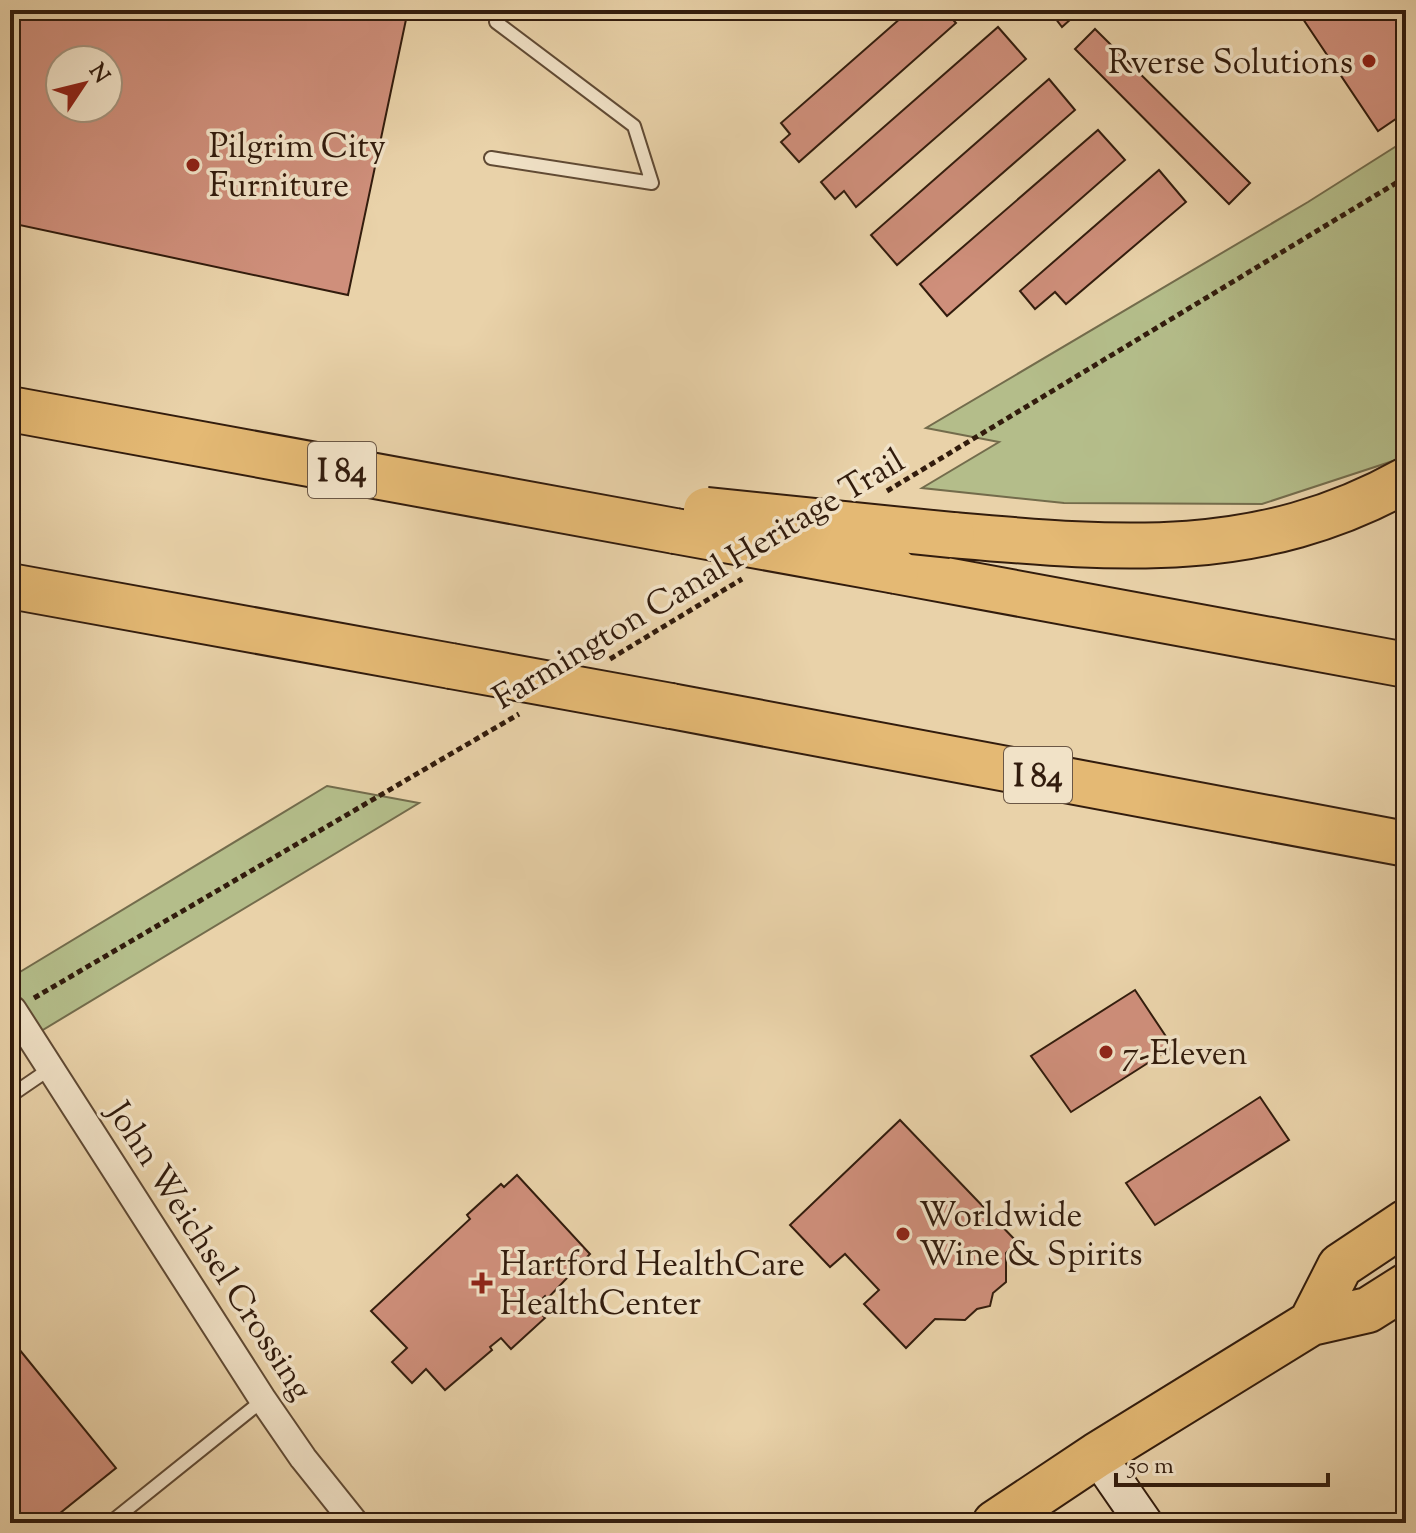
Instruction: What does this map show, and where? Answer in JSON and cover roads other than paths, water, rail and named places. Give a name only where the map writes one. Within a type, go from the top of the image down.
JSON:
[{"type":"highway","name":"I 84","points":[[10,409],[319,466],[691,520],[896,571],[1406,665]]},
{"type":"highway","points":[[691,520],[1108,546],[1175,545],[1237,539],[1289,529],[1341,511],[1406,480]]},
{"type":"highway","name":"I 84","points":[[10,586],[1406,844]]},
{"type":"highway","points":[[1311,1323],[1340,1266],[1406,1222]]},
{"type":"highway","points":[[995,1523],[1097,1455],[1311,1323],[1368,1310],[1406,1286]]},
{"type":"street","name":"John Weichsel Crossing","points":[[13,1010],[263,1400],[303,1458],[355,1523]]},
{"type":"street","points":[[1097,1455],[1144,1523]]},
{"type":"lane","points":[[491,158],[652,183],[634,126],[496,22]]},
{"type":"lane","points":[[10,1096],[51,1068]]},
{"type":"lane","points":[[110,1523],[263,1400]]},
{"type":"place","name":"Rverse Solutions","points":[[1369,61]]},
{"type":"place","name":"Pilgrim City Furniture","points":[[193,165]]},
{"type":"place","name":"7-Eleven","points":[[1106,1052]]},
{"type":"place","name":"Worldwide Wine & Spirits","points":[[903,1234]]},
{"type":"place","name":"Hartford HealthCare HealthCenter","points":[[482,1283]]}]
